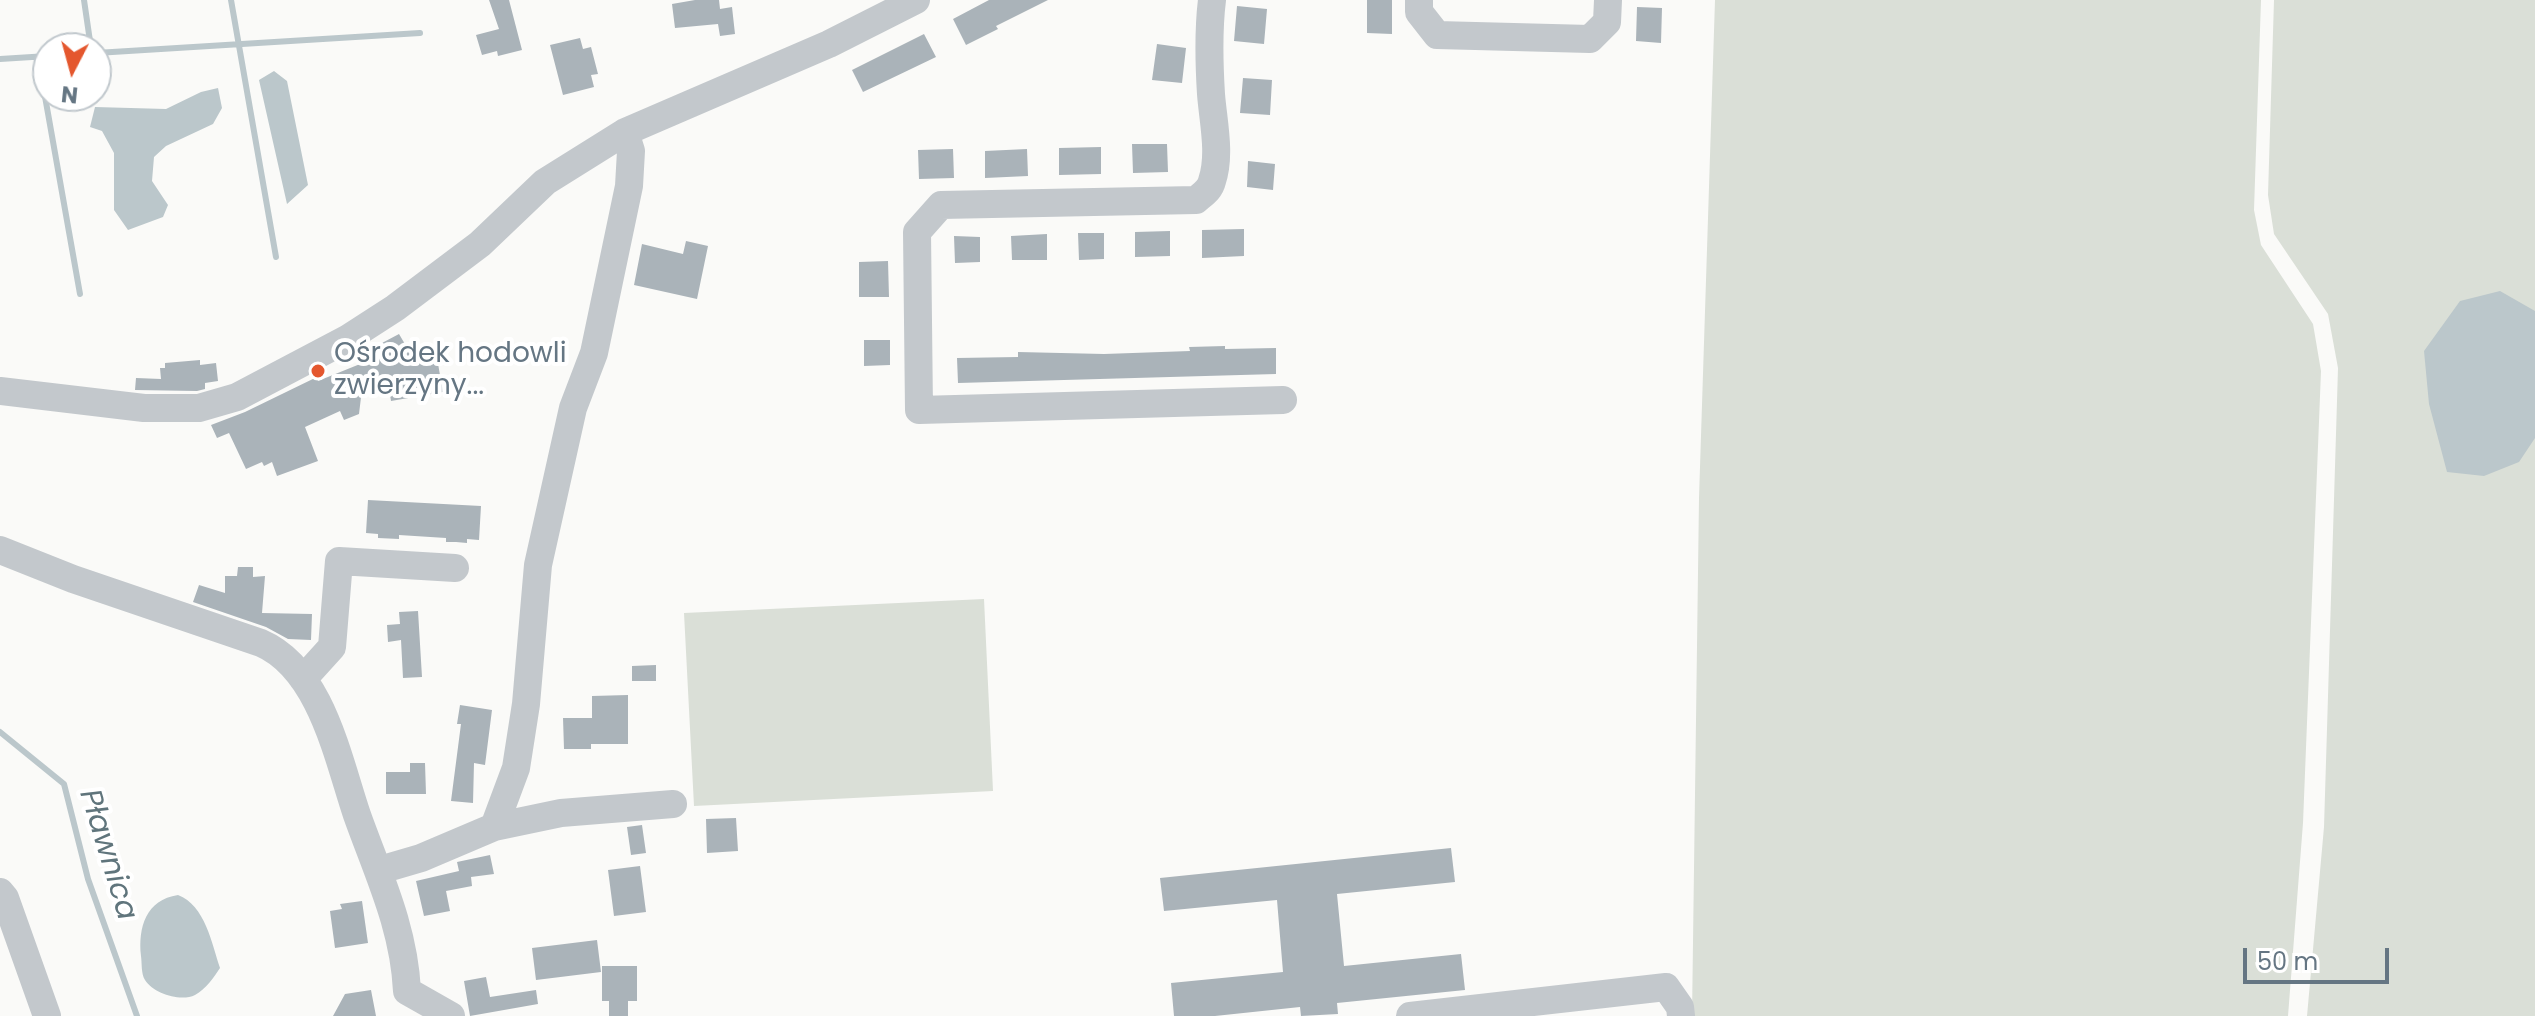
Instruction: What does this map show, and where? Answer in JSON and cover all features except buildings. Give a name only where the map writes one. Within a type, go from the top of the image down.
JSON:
[{"type":"street","points":[[0,391],[144,408],[199,408],[237,397],[347,339],[395,308],[480,244],[545,182],[625,132],[829,44],[916,0]]},
{"type":"street","points":[[1212,0],[1209,55],[1216,147],[1212,181],[1207,192],[1196,200],[941,205],[917,232],[919,410],[1283,400]]},
{"type":"street","points":[[1419,0],[1419,12],[1437,35],[1590,39],[1607,22],[1608,0]]},
{"type":"street","points":[[494,827],[516,768],[526,704],[538,565],[573,408],[594,353],[629,186],[631,151],[625,132]]},
{"type":"street","points":[[0,550],[73,579],[273,648],[293,665],[319,706],[380,870],[401,943],[407,1004],[451,1016]]},
{"type":"street","points":[[303,679],[332,647],[339,561],[455,568]]},
{"type":"street","points":[[380,870],[421,858],[494,827],[561,813],[673,804]]},
{"type":"street","points":[[0,892],[5,898],[47,1016]]},
{"type":"street","points":[[1410,1016],[1666,987],[1680,1007],[1681,1016]]},
{"type":"shaded area","points":[[1715,0],[2261,0],[2254,210],[2261,245],[2313,324],[2321,371],[2303,823],[2288,1016],[1692,1016],[1699,498]]},
{"type":"shaded area","points":[[2274,0],[2535,0],[2535,1016],[2307,1016],[2324,827],[2338,368],[2328,314],[2274,234],[2268,195]]},
{"type":"shaded area","points":[[274,71],[287,81],[308,185],[287,204],[259,80]]},
{"type":"shaded area","points":[[218,88],[222,108],[213,124],[166,146],[154,157],[152,181],[168,205],[163,217],[128,230],[114,210],[114,153],[102,131],[90,127],[94,112],[112,112],[112,107],[166,109],[201,92]]},
{"type":"shaded area","points":[[2500,291],[2535,311],[2535,438],[2519,462],[2484,476],[2447,472],[2429,404],[2424,351],[2460,301]]},
{"type":"shaded area","points":[[984,599],[993,791],[694,806],[684,613]]},
{"type":"shaded area","points":[[178,895],[195,907],[201,916],[220,968],[199,992],[183,998],[161,993],[149,985],[142,972],[140,945],[143,925],[151,909],[167,898]]},
{"type":"waterway","points":[[84,0],[89,32]]},
{"type":"waterway","points":[[231,0],[276,257]]},
{"type":"waterway","points":[[112,52],[420,33]]},
{"type":"waterway","points":[[0,59],[32,57]]},
{"type":"waterway","points":[[48,112],[80,294]]},
{"type":"waterway","name":"Pławnica","points":[[0,732],[64,784],[88,879],[137,1016]]},
{"type":"place","name":"Ośrodek hodowli zwierzyny...","points":[[318,371]]}]
